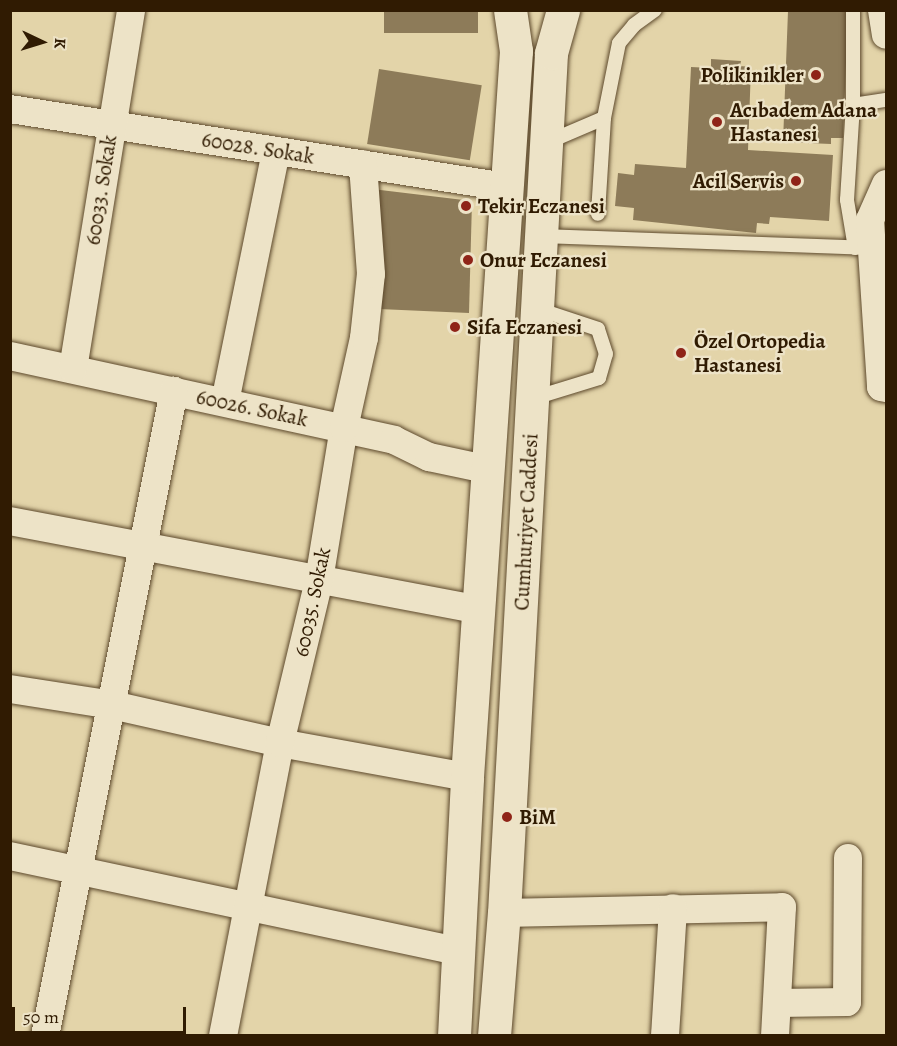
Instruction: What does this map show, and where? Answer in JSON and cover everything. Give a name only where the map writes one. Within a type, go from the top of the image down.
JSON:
[{"type":"main road","name":"Cumhuriyet Caddesi","points":[[454,1035],[467,777],[490,470],[516,51],[510,10]]},
{"type":"main road","name":"Cumhuriyet Caddesi","points":[[494,1035],[504,913],[534,398],[551,53],[562,10]]},
{"type":"street","name":"60033. Sokak","points":[[73,369],[131,10]]},
{"type":"street","points":[[882,10],[886,35]]},
{"type":"street","name":"60028. Sokak","points":[[10,109],[506,187]]},
{"type":"street","points":[[225,402],[276,151]]},
{"type":"street","name":"60035. Sokak","points":[[223,1035],[280,742],[319,580],[344,428],[364,338],[371,274],[363,164]]},
{"type":"street","points":[[884,388],[881,304],[864,248],[870,220],[886,184]]},
{"type":"street","name":"60026. Sokak","points":[[10,356],[344,428],[394,440],[429,457],[490,470]]},
{"type":"street","points":[[45,1035],[80,871],[174,391]]},
{"type":"street","points":[[10,520],[479,610]]},
{"type":"street","points":[[10,689],[112,705],[280,742],[467,777]]},
{"type":"street","points":[[10,856],[458,951]]},
{"type":"street","points":[[777,1003],[847,1002],[848,858]]},
{"type":"street","points":[[504,913],[673,908],[782,908],[775,1035]]},
{"type":"street","points":[[665,1035],[673,908]]},
{"type":"lane","points":[[598,214],[604,118],[619,43],[634,25],[655,10]]},
{"type":"lane","points":[[542,236],[864,248],[847,200],[853,105],[853,10]]},
{"type":"lane","points":[[853,105],[886,100]]},
{"type":"lane","points":[[546,143],[604,118]]},
{"type":"lane","points":[[534,398],[599,378],[606,354],[598,328],[538,309]]},
{"type":"building","points":[[384,10],[478,10],[478,33],[384,33]]},
{"type":"building","name":"Polikinikler","points":[[788,11],[848,12],[843,138],[831,138],[831,144],[783,142]]},
{"type":"building","points":[[711,59],[741,61],[740,66],[751,67],[748,150],[833,155],[829,221],[770,217],[769,224],[757,223],[756,233],[633,220],[634,208],[615,206],[618,173],[634,175],[635,164],[686,168],[691,67],[711,68]]},
{"type":"building","points":[[379,69],[482,85],[470,160],[367,144]]},
{"type":"building","points":[[372,189],[472,201],[469,313],[379,309]]},
{"type":"place","name":"Polikinikler","points":[[816,75]]},
{"type":"place","name":"Acıbadem Adana Hastanesi","points":[[717,122]]},
{"type":"place","name":"Acil Servis","points":[[796,181]]},
{"type":"place","name":"Tekir Eczanesi","points":[[466,206]]},
{"type":"place","name":"Onur Eczanesi","points":[[468,260]]},
{"type":"place","name":"Sifa Eczanesi","points":[[455,327]]},
{"type":"place","name":"Özel Ortopedia Hastanesi","points":[[681,353]]},
{"type":"place","name":"BiM","points":[[507,817]]}]
